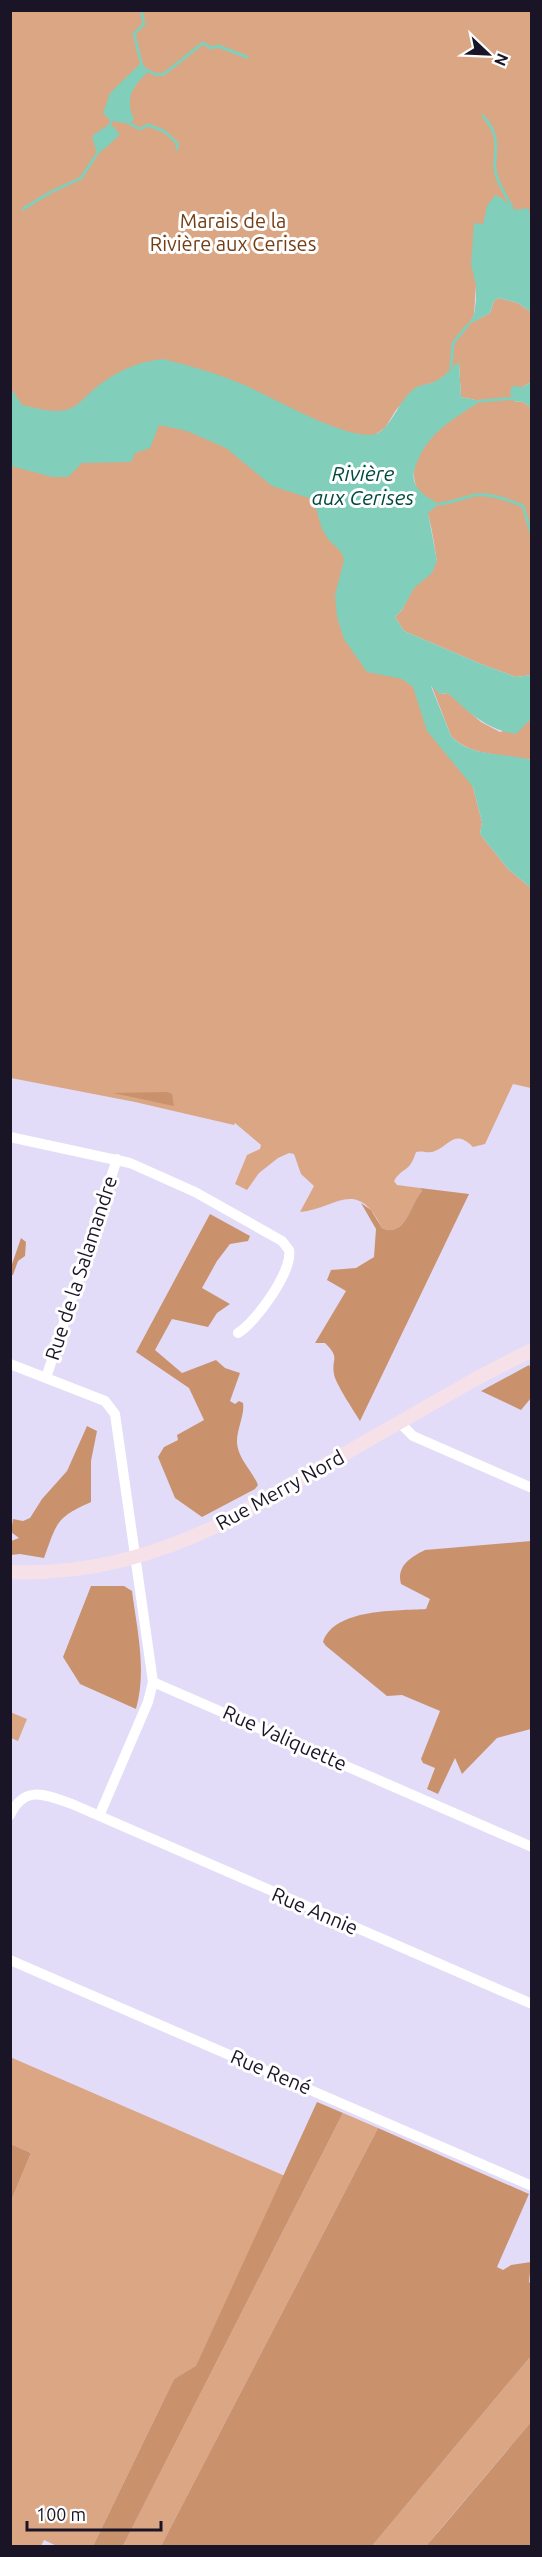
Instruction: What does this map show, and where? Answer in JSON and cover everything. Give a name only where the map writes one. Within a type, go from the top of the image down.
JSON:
[{"type":"main road","name":"Rue Merry Nord","points":[[10,1572],[65,1571],[101,1566],[136,1558],[180,1542],[223,1523],[399,1422],[531,1350]]},
{"type":"street","points":[[10,1137],[117,1159],[195,1192],[278,1239],[287,1247],[290,1258],[288,1265],[263,1309],[254,1321],[238,1333]]},
{"type":"street","name":"Rue de la Salamandre","points":[[46,1378],[117,1159]]},
{"type":"street","points":[[10,1364],[105,1401],[115,1414],[153,1682],[148,1702],[99,1816],[72,1804],[38,1794],[22,1799],[10,1815]]},
{"type":"street","points":[[399,1422],[413,1436],[531,1488]]},
{"type":"street","name":"Rue Valiquette","points":[[153,1682],[531,1847]]},
{"type":"street","name":"Rue Annie","points":[[99,1816],[531,2004]]},
{"type":"street","name":"Rue René","points":[[10,1960],[531,2186]]},
{"type":"green space","name":"Marais de la Rivière aux Cerises","points":[[10,11],[531,11],[531,216],[513,210],[509,206],[476,285],[474,315],[469,324],[490,313],[494,301],[499,298],[518,303],[531,312],[531,382],[523,387],[513,401],[523,402],[530,407],[531,404],[531,675],[516,677],[481,664],[404,631],[395,617],[402,610],[413,588],[437,561],[429,517],[415,483],[416,461],[421,450],[438,430],[480,401],[461,397],[459,363],[438,381],[416,388],[396,410],[385,428],[376,434],[370,555],[404,650],[473,787],[482,822],[480,834],[508,869],[531,888],[531,1088],[513,1084],[485,1144],[473,1147],[462,1139],[457,1139],[433,1152],[416,1152],[411,1164],[394,1181],[397,1185],[420,1188],[422,1191],[397,1229],[382,1228],[373,1212],[364,1203],[354,1199],[345,1199],[300,1212],[314,1186],[301,1174],[294,1154],[289,1153],[278,1158],[259,1173],[247,1190],[235,1184],[247,1155],[260,1149],[261,1145],[235,1123],[234,1125],[135,1102],[11,1078]]},
{"type":"green space","points":[[431,684],[440,694],[448,693],[481,722],[500,732],[525,724],[531,719],[531,760],[489,754],[459,743],[451,736]]},
{"type":"green space","points":[[10,1712],[27,1719],[18,1741],[11,1738]]},
{"type":"green space","points":[[10,2057],[285,2176],[196,2367],[174,2379],[93,2546],[57,2546],[44,2540],[41,2546],[11,2546],[11,2201],[31,2153],[11,2144]]},
{"type":"green space","points":[[343,2113],[378,2128],[161,2546],[123,2546]]},
{"type":"green space","points":[[531,2356],[531,2422],[426,2546],[372,2546]]},
{"type":"shaded area","points":[[167,1092],[172,1094],[174,1106],[113,1093]]},
{"type":"shaded area","points":[[420,1188],[469,1194],[360,1421],[335,1378],[333,1352],[325,1343],[315,1343],[346,1291],[327,1280],[331,1270],[356,1268],[374,1257],[376,1229],[361,1203],[371,1210],[382,1228],[397,1229],[422,1191]]},
{"type":"shaded area","points":[[210,1214],[250,1236],[248,1241],[230,1244],[217,1261],[202,1288],[230,1304],[217,1313],[208,1327],[172,1319],[155,1350],[182,1373],[216,1360],[225,1368],[240,1373],[230,1401],[235,1404],[239,1401],[243,1403],[237,1436],[238,1447],[258,1485],[255,1489],[202,1517],[175,1498],[158,1457],[164,1447],[178,1440],[177,1435],[204,1420],[189,1388],[136,1352]]},
{"type":"shaded area","points":[[21,1238],[26,1242],[25,1256],[18,1261],[11,1275],[11,1267]]},
{"type":"shaded area","points":[[529,1365],[531,1398],[521,1410],[481,1391]]},
{"type":"shaded area","points":[[87,1426],[97,1431],[91,1461],[91,1502],[70,1513],[59,1523],[44,1558],[20,1554],[11,1555],[11,1541],[19,1538],[11,1532],[13,1519],[23,1521],[30,1518],[42,1499],[67,1471]]},
{"type":"shaded area","points":[[531,1541],[531,1729],[497,1738],[462,1774],[455,1758],[438,1794],[427,1789],[435,1768],[423,1763],[421,1759],[440,1711],[402,1695],[387,1696],[323,1642],[329,1631],[353,1617],[384,1611],[426,1609],[430,1599],[401,1584],[400,1578],[406,1563],[425,1550]]},
{"type":"shaded area","points":[[91,1586],[124,1586],[132,1591],[141,1665],[136,1709],[80,1684],[63,1657]]},
{"type":"shaded area","points":[[317,2102],[343,2113],[123,2546],[93,2546],[174,2379],[196,2366]]},
{"type":"shaded area","points":[[378,2128],[529,2194],[497,2267],[503,2270],[511,2265],[531,2262],[529,2282],[532,2284],[531,2356],[372,2546],[161,2546]]},
{"type":"shaded area","points":[[11,2144],[31,2153],[11,2201]]},
{"type":"shaded area","points":[[531,2422],[531,2546],[426,2546],[439,2531]]},
{"type":"water","points":[[141,63],[149,71],[138,82],[130,99],[134,119],[130,124],[111,121],[103,113],[110,93]]},
{"type":"water","points":[[108,125],[114,127],[120,135],[97,154],[92,136]]},
{"type":"water","points":[[495,195],[503,199],[514,210],[528,208],[531,216],[531,312],[518,303],[499,298],[494,301],[490,313],[468,325],[474,315],[476,300],[476,285],[471,265],[474,223],[483,224],[487,206]]},
{"type":"water","name":"Rivière aux Cerises","points":[[163,359],[232,380],[331,426],[366,435],[378,433],[383,429],[406,397],[417,387],[438,380],[459,362],[461,397],[481,401],[436,433],[423,450],[414,470],[417,487],[424,495],[439,504],[428,513],[437,561],[432,573],[414,588],[402,610],[395,617],[404,631],[481,664],[516,677],[531,675],[531,719],[516,734],[487,724],[448,693],[440,694],[431,686],[451,736],[459,743],[478,751],[531,760],[531,888],[508,869],[480,834],[482,822],[473,787],[427,731],[413,687],[402,679],[367,672],[344,639],[337,617],[335,595],[344,560],[341,552],[322,529],[315,505],[309,498],[272,486],[226,448],[187,431],[159,425],[150,448],[135,453],[131,462],[82,463],[68,477],[52,477],[11,466],[11,388],[22,405],[45,410],[69,409],[118,373],[135,365]]},
{"type":"water","points":[[531,382],[530,407],[523,402],[513,401],[510,393],[512,386],[523,387]]},
{"type":"waterway","points":[[141,10],[144,24],[134,34],[142,66]]},
{"type":"waterway","points":[[147,70],[156,75],[164,74],[203,43],[211,48],[218,46],[247,57]]},
{"type":"waterway","points":[[483,116],[496,142],[495,172],[513,210]]},
{"type":"waterway","points":[[110,126],[112,117]]},
{"type":"waterway","points":[[130,124],[140,129],[148,125],[164,131],[177,143],[177,149]]},
{"type":"waterway","points":[[23,209],[81,178],[97,154]]},
{"type":"waterway","points":[[451,368],[453,343],[468,325]]},
{"type":"waterway","points":[[481,401],[516,398]]},
{"type":"waterway","points":[[439,504],[477,495],[511,501],[523,506],[532,536]]}]
